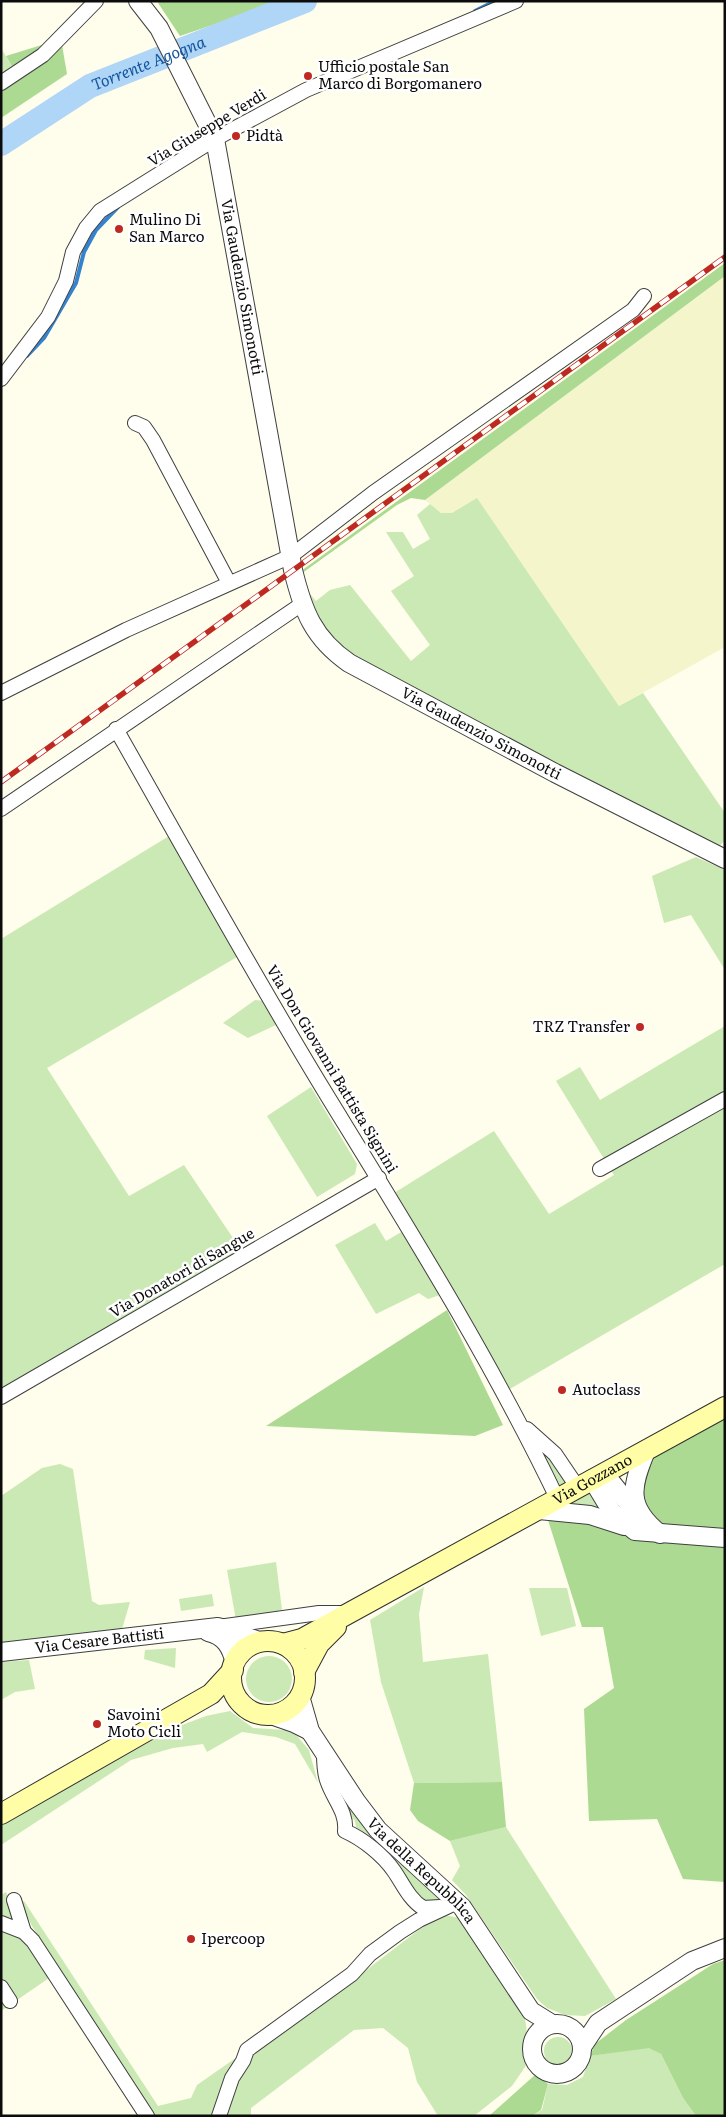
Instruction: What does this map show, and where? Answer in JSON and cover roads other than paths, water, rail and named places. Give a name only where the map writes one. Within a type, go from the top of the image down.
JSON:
[{"type":"main road","name":"Via Gozzano","points":[[283,1644],[302,1639],[725,1407]]},
{"type":"main road","points":[[304,1672],[319,1644],[351,1612]]},
{"type":"main road","points":[[1,1814],[210,1694],[246,1649],[262,1642],[283,1644],[298,1656],[304,1672],[305,1683],[300,1696],[288,1709],[271,1715],[254,1712],[242,1703],[233,1688],[234,1666]]},
{"type":"main road","points":[[174,1716],[228,1702],[242,1703]]},
{"type":"street","points":[[1,83],[43,55],[96,1]]},
{"type":"street","name":"Via Gaudenzio Simonotti","points":[[138,1],[159,28],[215,139],[290,556],[302,604],[321,639],[349,664],[556,773],[725,858]]},
{"type":"street","name":"Via Giuseppe Verdi","points":[[1,379],[48,317],[66,282],[73,252],[86,228],[100,211],[215,139],[332,77],[404,47],[454,29],[516,1]]},
{"type":"street","points":[[1,693],[126,630],[290,556],[373,493],[633,310],[644,296]]},
{"type":"street","points":[[135,423],[144,427],[153,440],[229,583]]},
{"type":"street","points":[[1,809],[302,604]]},
{"type":"street","name":"Via Don Giovanni Battista Signini","points":[[116,729],[217,908],[328,1096],[379,1178],[522,1425],[558,1500]]},
{"type":"street","points":[[600,1169],[725,1099]]},
{"type":"street","name":"Via Donatori di Sangue","points":[[1,1397],[379,1178]]},
{"type":"street","name":"Via Don Giovanni Battista Signini","points":[[522,1425],[555,1454],[591,1480]]},
{"type":"street","points":[[646,1451],[638,1470],[634,1502],[653,1529]]},
{"type":"street","points":[[591,1480],[653,1529]]},
{"type":"street","points":[[591,1480],[612,1512],[635,1531],[653,1529],[725,1538]]},
{"type":"street","points":[[539,1510],[590,1515],[627,1526]]},
{"type":"street","name":"Via Cesare Battisti","points":[[1,1652],[218,1627],[311,1614],[351,1612]]},
{"type":"street","name":"Via Cesare Battisti","points":[[218,1627],[262,1642]]},
{"type":"street","name":"Via Cesare Battisti","points":[[198,1629],[222,1636],[231,1648],[234,1666]]},
{"type":"street","name":"Via della Repubblica","points":[[300,1696],[310,1732],[378,1830],[456,1906],[530,2011],[534,2039],[532,2049],[535,2061],[541,2069],[552,2074],[562,2074],[573,2069],[580,2059],[582,2047],[598,2023],[692,1961],[725,1948]]},
{"type":"street","name":"Via della Repubblica","points":[[271,1715],[294,1723],[310,1732]]},
{"type":"street","points":[[324,1753],[324,1768],[327,1781],[346,1821],[345,1831],[356,1836],[393,1869],[414,1902],[423,1908],[456,1906]]},
{"type":"street","points":[[14,1900],[24,1932]]},
{"type":"street","points":[[219,2116],[232,2078],[243,2061],[247,2050],[352,1974],[370,1954],[393,1938],[420,1920],[456,1906]]},
{"type":"street","points":[[1,1923],[24,1932],[33,1941],[147,2116]]},
{"type":"street","points":[[1,1987],[10,2001]]},
{"type":"street","name":"Via della Repubblica","points":[[530,2011],[578,2035],[582,2047]]},
{"type":"street","name":"Via della Repubblica","points":[[561,2026],[598,2023]]},
{"type":"street","points":[[534,2039],[541,2030],[561,2026]]},
{"type":"waterway","name":"Torrente Agogna","points":[[1,144],[90,86],[305,1]]},
{"type":"waterway","points":[[475,11],[495,1]]},
{"type":"waterway","points":[[27,356],[44,338],[76,283],[84,252],[96,230],[118,207]]},
{"type":"railway","points":[[1,782],[725,257]]},
{"type":"place","name":"Ufficio postale San Marco di Borgomanero","points":[[308,76]]},
{"type":"place","name":"Pidtà","points":[[236,136]]},
{"type":"place","name":"Mulino Di San Marco","points":[[119,229]]},
{"type":"place","name":"TRZ Transfer","points":[[640,1027]]},
{"type":"place","name":"Autoclass","points":[[562,1390]]},
{"type":"place","name":"Savoini Moto Cicli","points":[[97,1724]]},
{"type":"place","name":"Ipercoop","points":[[191,1939]]}]
